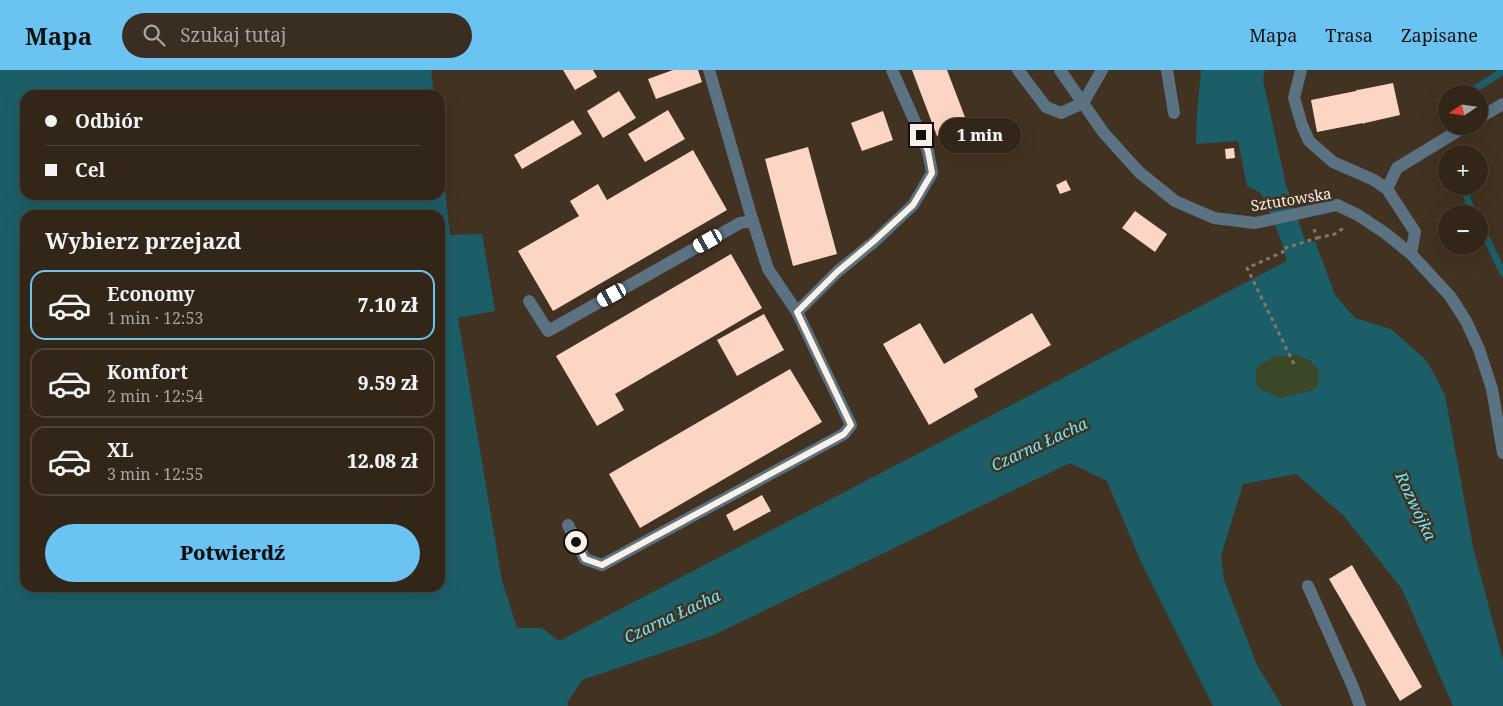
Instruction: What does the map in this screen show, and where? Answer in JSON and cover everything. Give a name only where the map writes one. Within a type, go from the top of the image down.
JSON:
[{"type":"street","points":[[568,525],[585,559],[602,565],[844,434],[851,425],[797,312],[768,269],[709,70]]},
{"type":"street","points":[[797,312],[837,272],[913,205],[932,173],[928,151],[892,70]]},
{"type":"street","points":[[1018,70],[1046,107],[1061,113],[1083,102],[1102,70]]},
{"type":"street","name":"Sztutowska","points":[[1060,70],[1103,132],[1139,172],[1175,201],[1214,218],[1256,223],[1336,205],[1358,215],[1385,233],[1410,254],[1450,296],[1466,321],[1479,349],[1492,389],[1503,453]]},
{"type":"street","points":[[1167,70],[1174,113]]},
{"type":"street","points":[[1300,70],[1294,98],[1302,125],[1310,141],[1332,162],[1374,180],[1387,189],[1416,232],[1410,254]]},
{"type":"street","points":[[1488,113],[1503,104]]},
{"type":"street","points":[[1387,189],[1398,168],[1451,135]]},
{"type":"street","points":[[529,301],[548,331],[740,224],[753,221]]},
{"type":"street","points":[[1308,586],[1360,706]]},
{"type":"path","points":[[1294,364],[1247,268],[1283,252],[1282,249],[1335,234],[1358,215]]},
{"type":"path","points":[[1314,229],[1317,238]]},
{"type":"green space","points":[[1296,355],[1309,360],[1319,371],[1318,385],[1313,390],[1281,398],[1260,389],[1256,381],[1256,368],[1273,357]]},
{"type":"water","points":[[0,70],[431,70],[433,90],[20,90],[20,200],[445,200],[445,190],[450,235],[482,234],[495,311],[458,318],[502,581],[517,628],[542,628],[559,641],[1287,261],[1280,237],[1261,193],[1247,186],[1238,141],[1196,144],[1201,70],[1265,70],[1263,80],[1286,185],[1306,243],[1315,241],[1335,295],[1355,318],[1391,329],[1427,361],[1445,395],[1473,547],[1503,660],[1503,706],[1453,706],[1402,589],[1344,516],[1296,474],[1243,484],[1221,556],[1224,580],[1257,665],[1282,706],[1213,706],[1141,562],[1107,481],[1070,463],[714,635],[582,680],[567,703],[568,706],[0,706]],"holes":[[[1296,355],[1309,360],[1319,371],[1318,385],[1313,390],[1281,398],[1260,389],[1256,381],[1256,368],[1273,357]]]},
{"type":"building","points":[[563,70],[593,70],[597,77],[575,90]]},
{"type":"building","points":[[673,70],[698,70],[702,82],[656,99],[648,79]]},
{"type":"building","points":[[912,70],[947,70],[968,125],[937,136]]},
{"type":"building","points":[[1393,83],[1400,115],[1317,132],[1311,100]]},
{"type":"building","points":[[619,91],[636,118],[603,138],[587,111]]},
{"type":"building","points":[[668,110],[685,139],[645,162],[628,134]]},
{"type":"building","points":[[883,111],[893,140],[862,151],[851,123]]},
{"type":"building","points":[[573,120],[582,134],[522,169],[514,155]]},
{"type":"building","points":[[808,147],[837,254],[793,266],[765,159]]},
{"type":"building","points":[[1234,148],[1235,158],[1226,159],[1225,149]]},
{"type":"building","points":[[693,150],[727,210],[553,311],[518,251],[579,216],[570,201],[598,184],[607,200]]},
{"type":"building","points":[[1066,180],[1071,190],[1060,194],[1056,185]]},
{"type":"building","points":[[1135,211],[1167,234],[1155,252],[1122,228]]},
{"type":"building","points":[[731,254],[762,308],[615,394],[624,410],[597,426],[556,356]]},
{"type":"building","points":[[1032,313],[1051,345],[974,389],[978,397],[929,425],[883,344],[920,323],[944,364]]},
{"type":"building","points":[[764,314],[784,350],[737,376],[717,340]]},
{"type":"building","points":[[790,369],[822,422],[640,528],[609,474]]},
{"type":"building","points":[[762,495],[771,511],[734,531],[726,515]]},
{"type":"building","points":[[1352,565],[1422,687],[1400,701],[1329,579]]},
{"type":"waterway","points":[[1481,85],[1503,71]]},
{"type":"waterway","points":[[1467,195],[1470,205]]},
{"type":"waterway","points":[[1488,242],[1503,273]]},
{"type":"route","points":[[576,542],[585,559],[602,565],[844,434],[851,425],[797,312],[837,272],[913,205],[932,173],[928,151],[921,135]]},
{"type":"water label","name":"Czarna Łacha","points":[[1039,444]]},
{"type":"water label","name":"Rozwójka","points":[[1416,506]]},
{"type":"water label","name":"Czarna Łacha","points":[[672,616]]}]
